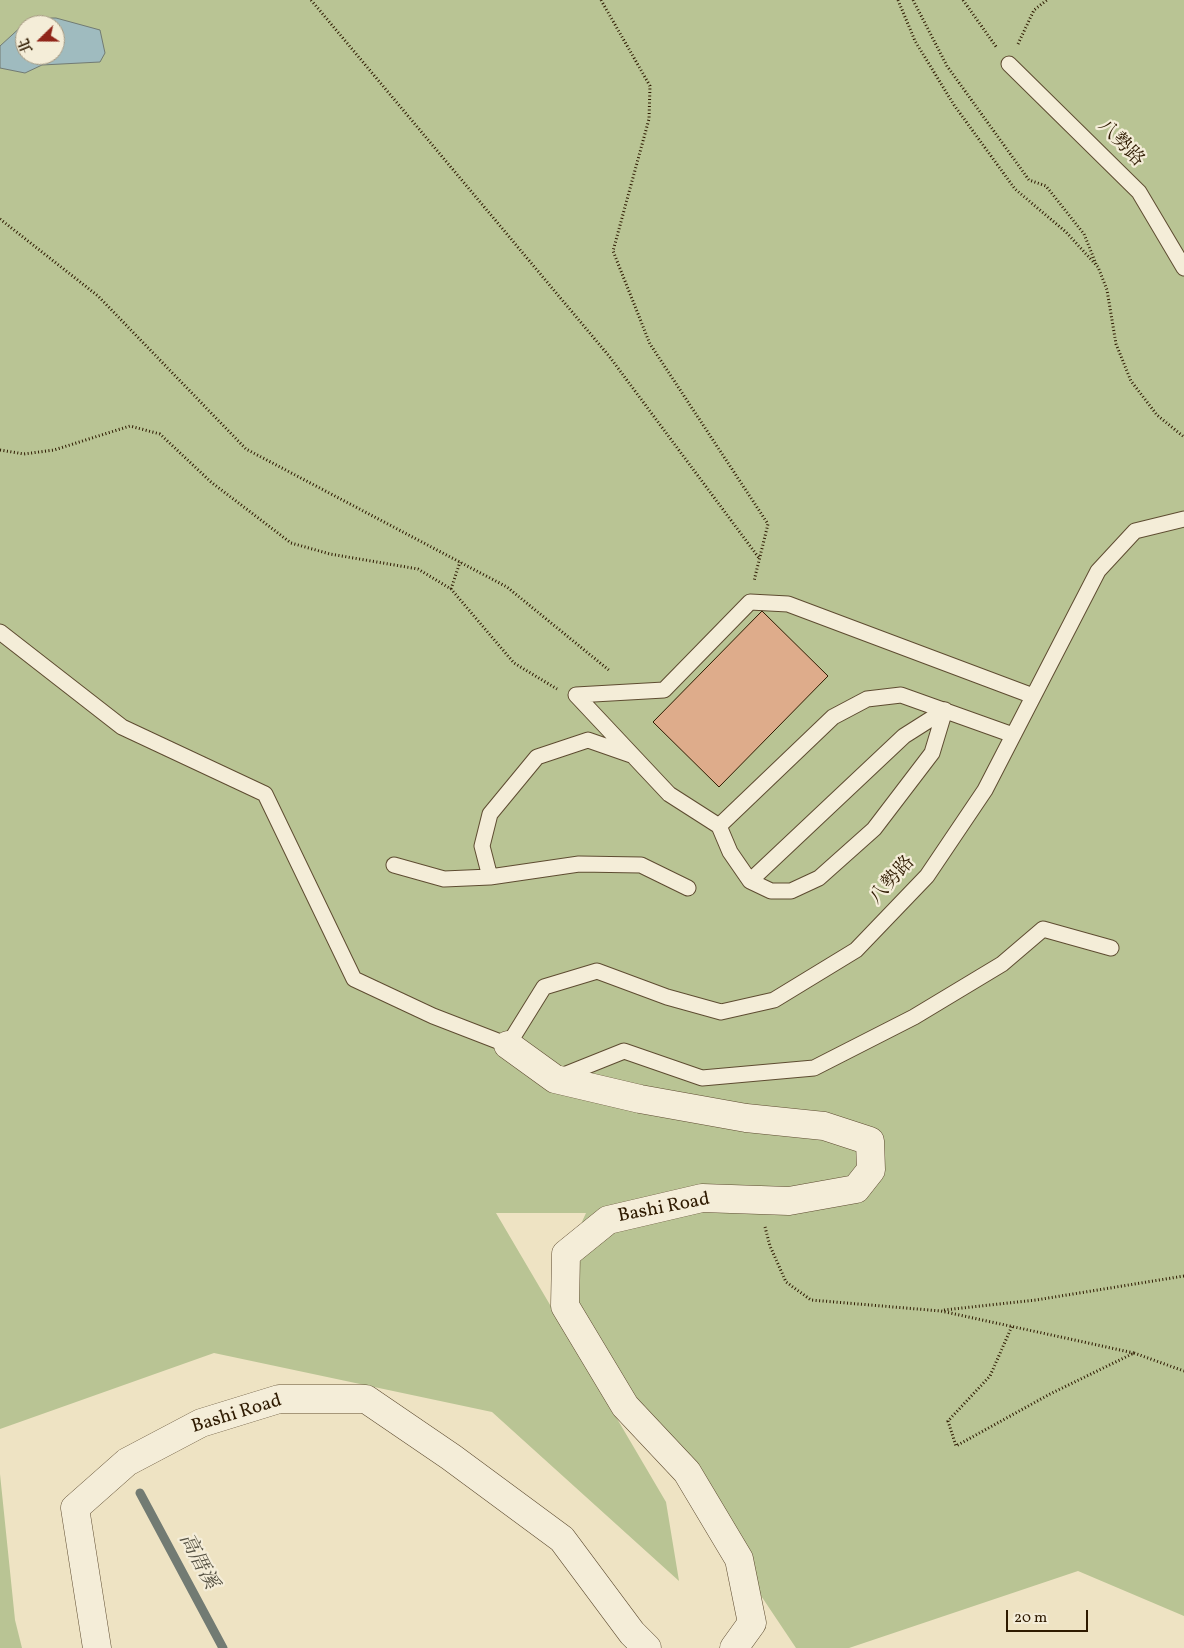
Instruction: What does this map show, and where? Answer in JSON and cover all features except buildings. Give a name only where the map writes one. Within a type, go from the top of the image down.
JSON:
[{"type":"street","name":"Bashi Road","points":[[508,1045],[555,1079],[640,1099],[746,1118],[824,1126],[870,1140],[871,1170],[856,1189],[788,1201],[702,1198],[608,1220],[566,1254],[565,1306],[625,1406],[686,1472],[739,1559],[752,1623],[734,1648]]},
{"type":"street","name":"Bashi Road","points":[[97,1648],[75,1508],[127,1462],[201,1423],[279,1399],[366,1399],[451,1457],[562,1539],[632,1633],[647,1648]]},
{"type":"lane","name":"八勢路","points":[[1009,64],[1139,192],[1184,268]]},
{"type":"lane","name":"八勢路","points":[[508,1045],[544,987],[597,971],[667,997],[721,1012],[774,1000],[856,950],[927,876],[985,790],[1098,571],[1135,531],[1184,519]]},
{"type":"lane","points":[[576,695],[664,690],[750,602],[788,604],[1033,696]]},
{"type":"lane","points":[[0,632],[122,727],[265,794],[354,979],[433,1016],[508,1045]]},
{"type":"lane","points":[[576,695],[669,794],[719,826],[730,852],[750,881],[771,890],[791,891],[819,878],[874,829],[932,753],[945,710]]},
{"type":"lane","points":[[719,826],[833,717],[867,698],[901,695],[1013,736]]},
{"type":"lane","points":[[750,881],[904,736],[945,710]]},
{"type":"lane","points":[[490,877],[482,846],[490,814],[537,757],[588,740],[634,756]]},
{"type":"lane","points":[[394,864],[444,879],[490,877],[579,864],[641,865],[688,888]]},
{"type":"lane","points":[[555,1079],[624,1051],[702,1078],[814,1068],[914,1018],[1002,964],[1043,930],[1111,948]]},
{"type":"path","points":[[311,0],[609,356],[759,558],[768,524],[650,344],[613,250],[649,119],[650,86],[601,0]]},
{"type":"path","points":[[898,0],[914,41],[954,105],[1014,190],[1066,232],[1098,267]]},
{"type":"path","points":[[913,0],[947,66],[1029,180],[1046,186],[1084,234],[1107,290],[1116,344],[1131,381],[1157,415],[1184,437]]},
{"type":"path","points":[[963,0],[1009,64],[1034,10],[1047,0]]},
{"type":"path","points":[[0,219],[98,296],[246,450],[507,587],[636,692]]},
{"type":"path","points":[[0,450],[24,454],[54,450],[130,426],[160,434],[211,482],[292,543],[330,554],[418,569],[451,589],[514,663],[552,687],[576,695]]},
{"type":"path","points":[[451,589],[460,562]]},
{"type":"path","points":[[758,1200],[770,1246],[786,1282],[811,1300],[940,1311],[1134,1353],[1184,1371]]},
{"type":"path","points":[[940,1311],[1036,1300],[1184,1276]]},
{"type":"path","points":[[1012,1326],[990,1376],[948,1421],[956,1446],[1050,1394],[1134,1353]]},
{"type":"green space","points":[[0,0],[1184,0],[1184,1616],[1078,1571],[849,1648],[796,1648],[553,1285],[586,1213],[496,1213],[666,1502],[679,1581],[492,1412],[214,1353],[0,1429]]},
{"type":"green space","points":[[0,1474],[15,1620],[22,1648],[0,1648]]},
{"type":"water","points":[[65,20],[100,30],[105,53],[100,62],[65,64]]},
{"type":"water","points":[[15,32],[15,65],[42,65],[25,73],[0,68],[0,46]]},
{"type":"waterway","name":"高厝溪","points":[[140,1493],[223,1648]]}]
